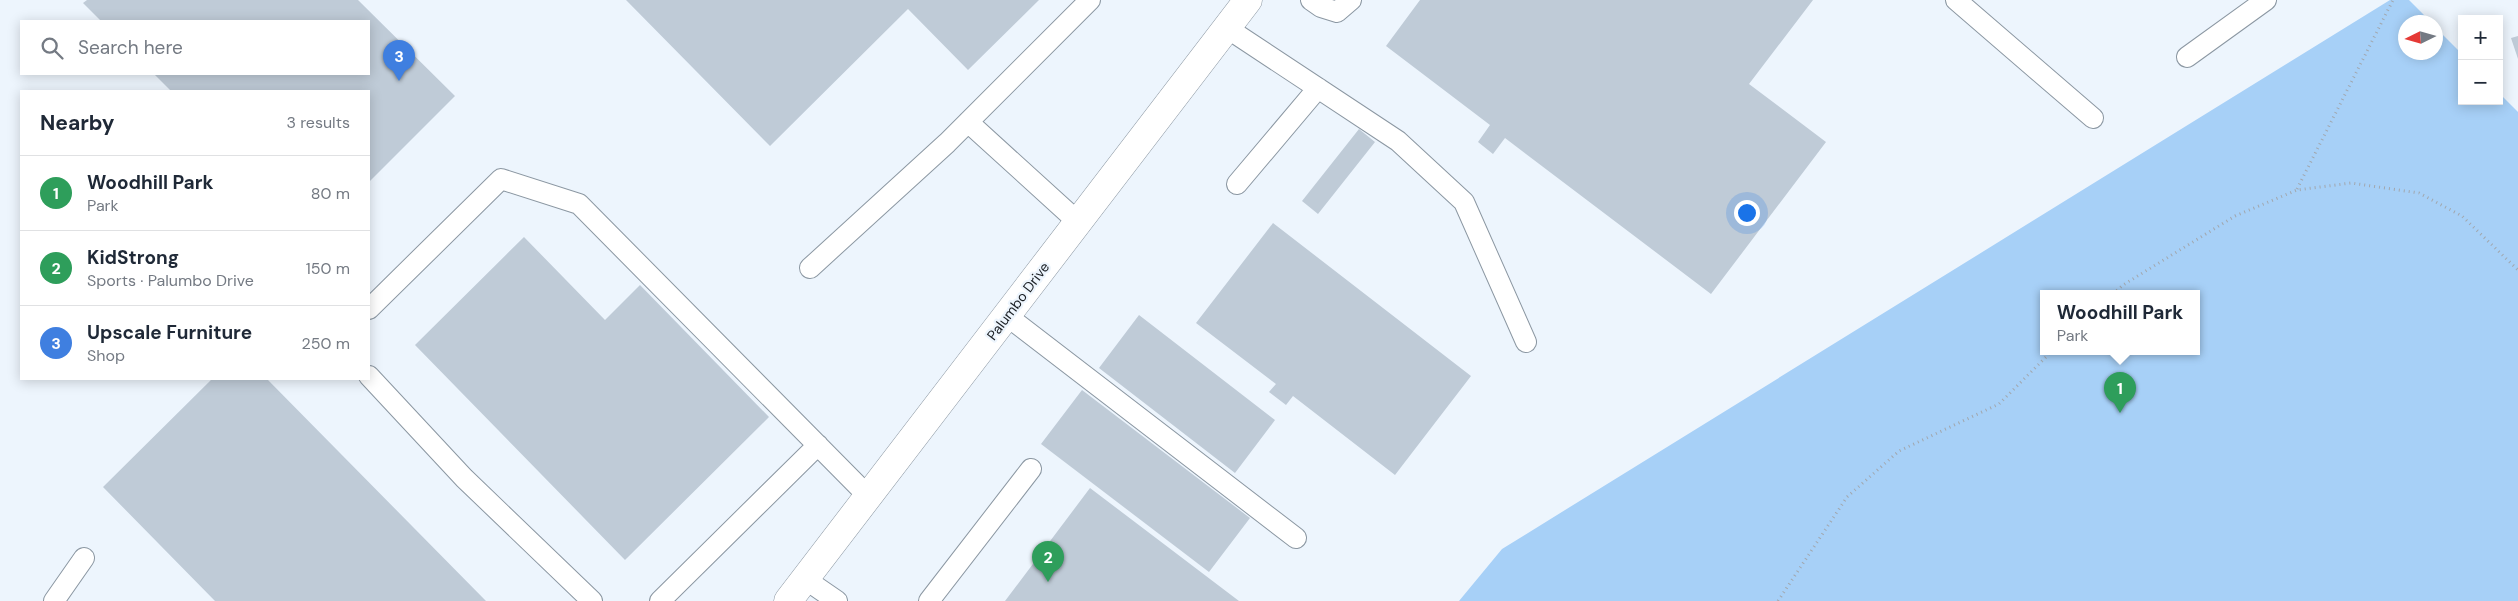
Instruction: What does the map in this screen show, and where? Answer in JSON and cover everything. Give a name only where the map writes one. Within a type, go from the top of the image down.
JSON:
[{"type":"street","name":"Palumbo Drive","points":[[788,601],[1248,0]]},
{"type":"lane","points":[[810,268],[968,122],[1090,0]]},
{"type":"lane","points":[[1312,0],[1321,8],[1337,12],[1350,0]]},
{"type":"lane","points":[[1956,0],[2093,118]]},
{"type":"lane","points":[[2187,57],[2266,0]]},
{"type":"lane","points":[[1227,28],[1398,141],[1464,202],[1526,342]]},
{"type":"lane","points":[[1237,184],[1318,88]]},
{"type":"lane","points":[[968,122],[1078,222]]},
{"type":"lane","points":[[370,308],[502,179],[579,204],[868,496]]},
{"type":"lane","points":[[1007,316],[1296,538]]},
{"type":"lane","points":[[370,377],[464,478],[592,601]]},
{"type":"lane","points":[[660,601],[818,445]]},
{"type":"lane","points":[[929,601],[1031,469]]},
{"type":"lane","points":[[54,601],[84,558]]},
{"type":"lane","points":[[805,579],[837,601]]},
{"type":"path","points":[[2297,190],[2393,0]]},
{"type":"path","points":[[2117,290],[2235,216],[2297,190],[2351,184],[2419,194],[2462,216],[2518,270]]},
{"type":"path","points":[[1778,601],[1847,497],[1899,451],[1999,404],[2048,355]]},
{"type":"shaded area","points":[[2390,0],[2409,0],[2424,15],[2398,15],[2398,60],[2443,60],[2443,35],[2458,50],[2458,105],[2503,105],[2503,97],[2518,112],[2518,601],[1459,601],[1502,549]]},
{"type":"building","points":[[87,0],[358,0],[455,96],[370,181],[370,90],[170,90],[155,75],[370,75],[370,20],[100,20],[83,3]]},
{"type":"building","points":[[626,0],[1039,0],[968,70],[908,9],[770,146]]},
{"type":"building","points":[[1420,0],[1813,0],[1749,84],[1826,142],[1711,294],[1505,138],[1493,154],[1478,142],[1490,125],[1386,46]]},
{"type":"building","points":[[2518,36],[2518,59],[2511,38]]},
{"type":"building","points":[[1359,129],[1375,142],[1318,214],[1302,201]]},
{"type":"building","points":[[1273,223],[1471,376],[1395,475],[1293,396],[1286,405],[1269,392],[1276,384],[1196,323]]},
{"type":"building","points":[[524,237],[605,320],[640,285],[769,417],[625,560],[415,345]]},
{"type":"building","points":[[1139,315],[1275,420],[1235,473],[1099,368]]},
{"type":"building","points":[[211,380],[268,380],[486,601],[215,601],[103,487]]},
{"type":"building","points":[[1082,390],[1250,518],[1209,572],[1041,444]]},
{"type":"building","points":[[1090,488],[1239,601],[1005,601]]},
{"type":"place","name":"Upscale Furniture","points":[[399,81]]},
{"type":"place","name":"Woodhill Park","points":[[2120,413]]},
{"type":"place","name":"KidStrong","points":[[1048,582]]}]
